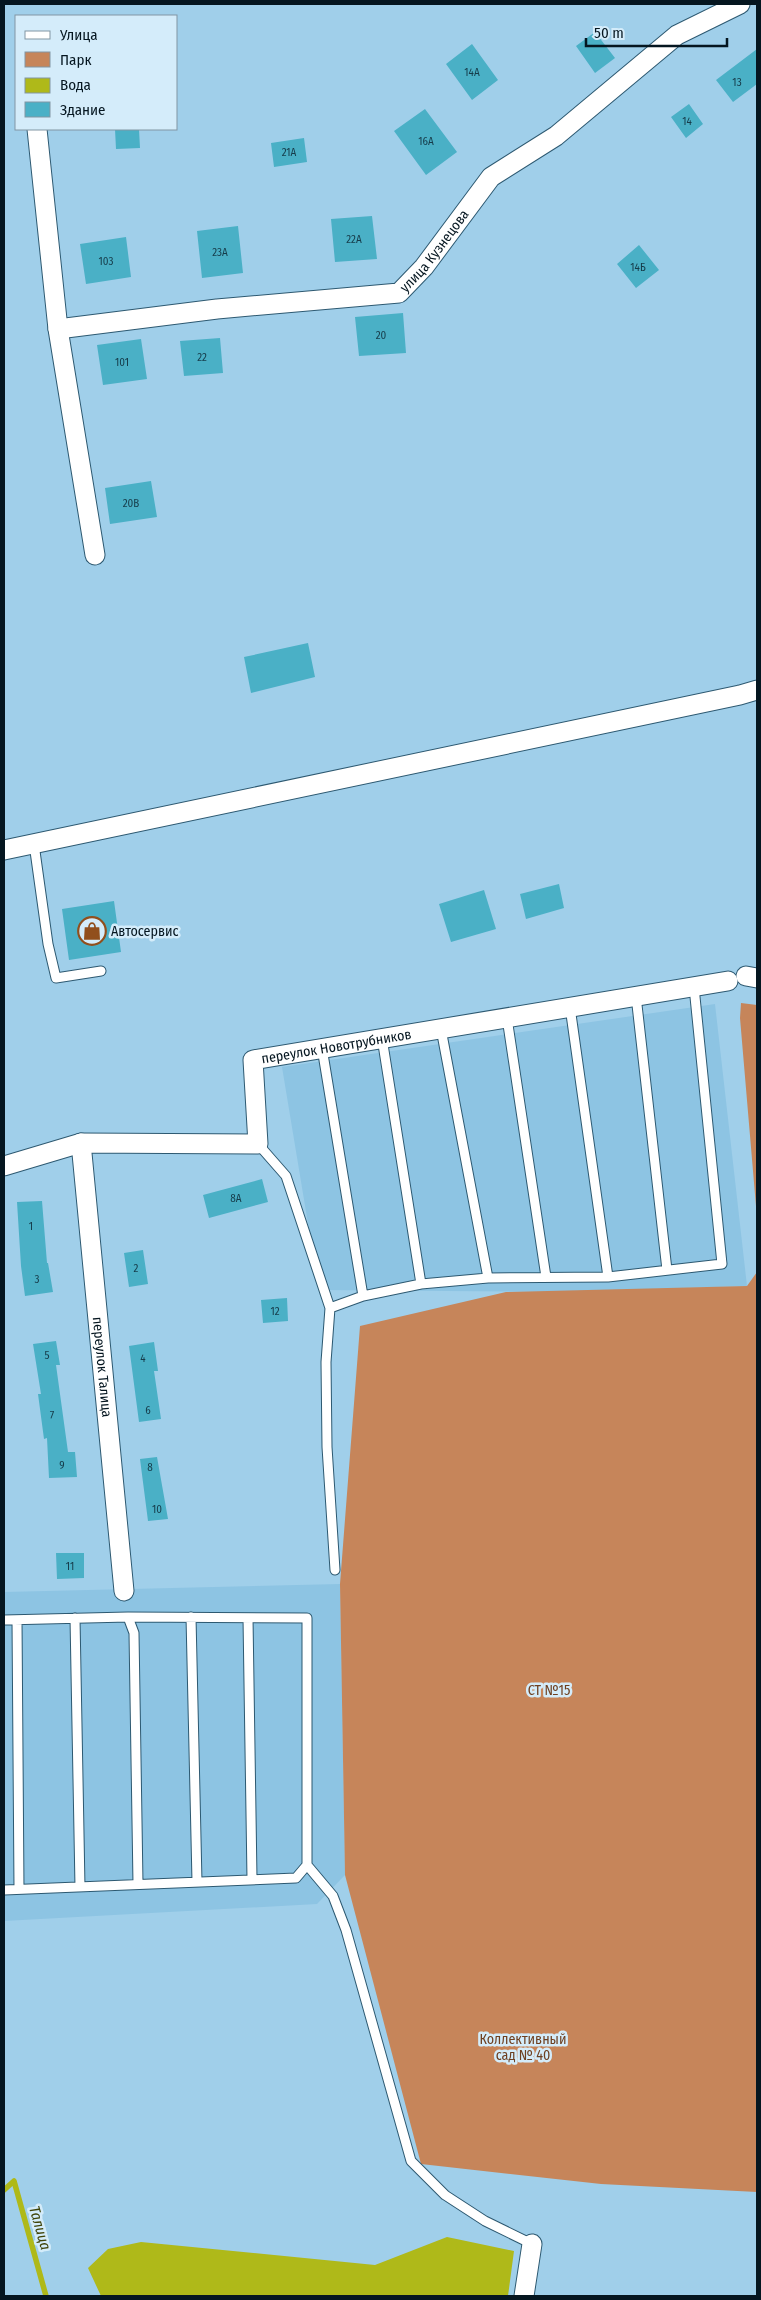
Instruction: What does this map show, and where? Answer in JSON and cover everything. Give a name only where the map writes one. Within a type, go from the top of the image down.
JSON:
[{"type":"street","name":"улица Кузнецова","points":[[58,329],[217,309],[399,293],[424,267],[491,177],[556,136],[677,35],[740,4]]},
{"type":"street","points":[[37,130],[58,329],[96,555]]},
{"type":"street","points":[[4,850],[757,690]]},
{"type":"street","name":"переулок Новотрубников","points":[[258,1144],[253,1060],[728,981]]},
{"type":"street","points":[[4,1166],[81,1143],[258,1144]]},
{"type":"street","name":"переулок Талица","points":[[81,1143],[124,1592]]},
{"type":"street","points":[[524,2296],[532,2244]]},
{"type":"lane","points":[[34,844],[48,944],[56,978],[101,971]]},
{"type":"lane","points":[[330,1308],[363,1296],[421,1284],[488,1278],[608,1277],[722,1264],[694,987]]},
{"type":"lane","points":[[636,996],[667,1270]]},
{"type":"lane","points":[[570,1007],[608,1277]]},
{"type":"lane","points":[[507,1018],[546,1277]]},
{"type":"lane","points":[[440,1029],[488,1278]]},
{"type":"lane","points":[[382,1038],[421,1284]]},
{"type":"lane","points":[[322,1048],[363,1296]]},
{"type":"lane","points":[[258,1144],[286,1176],[330,1308],[326,1362],[327,1447],[335,1570]]},
{"type":"lane","points":[[128,1617],[134,1633],[138,1884]]},
{"type":"lane","points":[[4,1620],[128,1617],[307,1618],[307,1865],[333,1896],[346,1930],[411,2161],[445,2195],[485,2220],[532,2244]]},
{"type":"lane","points":[[192,1617],[197,1882]]},
{"type":"lane","points":[[75,1618],[80,1887]]},
{"type":"lane","points":[[248,1618],[252,1880]]},
{"type":"lane","points":[[17,1620],[19,1889]]},
{"type":"lane","points":[[4,1890],[296,1878],[307,1865]]},
{"type":"shaded area","points":[[715,1004],[747,1286],[556,1292],[319,1290],[282,1067]]},
{"type":"shaded area","points":[[340,1584],[345,1875],[317,1904],[4,1921],[4,1592]]},
{"type":"green space","points":[[741,1003],[757,1005],[757,1218],[740,1018]]},
{"type":"green space","name":"СТ №15","points":[[757,1272],[757,2192],[601,2184],[421,2164],[345,1875],[340,1584],[360,1326],[506,1292],[747,1286]]},
{"type":"water","points":[[447,2237],[514,2251],[508,2296],[101,2296],[88,2268],[108,2249],[141,2242],[375,2265]]},
{"type":"building","points":[[595,32],[615,58],[595,73],[576,46]]},
{"type":"building","points":[[472,44],[498,80],[472,100],[446,64]]},
{"type":"building","points":[[757,49],[757,84],[733,102],[716,80]]},
{"type":"building","points":[[689,104],[703,124],[686,138],[671,117]]},
{"type":"building","points":[[425,109],[457,152],[426,175],[394,131]]},
{"type":"building","points":[[115,130],[139,130],[140,148],[116,149]]},
{"type":"building","points":[[304,138],[307,162],[274,167],[271,143]]},
{"type":"building","points":[[372,216],[377,259],[335,262],[331,219]]},
{"type":"building","points":[[238,226],[243,273],[202,278],[197,231]]},
{"type":"building","points":[[126,237],[131,277],[86,284],[80,244]]},
{"type":"building","points":[[639,245],[659,270],[636,288],[617,264]]},
{"type":"building","points":[[403,313],[406,353],[359,356],[355,317]]},
{"type":"building","points":[[220,338],[223,373],[184,376],[180,341]]},
{"type":"building","points":[[141,339],[147,379],[103,385],[97,345]]},
{"type":"building","points":[[151,481],[157,517],[110,524],[105,488]]},
{"type":"building","points":[[308,643],[315,677],[251,693],[244,657]]},
{"type":"building","points":[[559,884],[564,908],[526,919],[520,894]]},
{"type":"building","points":[[484,890],[496,929],[451,942],[439,904]]},
{"type":"building","name":"Автосервис","points":[[114,901],[121,952],[69,960],[62,909]]},
{"type":"building","points":[[262,1179],[268,1202],[209,1218],[203,1195]]},
{"type":"building","points":[[42,1201],[47,1263],[53,1292],[25,1296],[17,1202]]},
{"type":"building","points":[[143,1250],[148,1284],[129,1287],[124,1253]]},
{"type":"building","points":[[287,1298],[288,1321],[263,1323],[261,1300]]},
{"type":"building","points":[[56,1341],[60,1365],[56,1365],[68,1452],[75,1452],[77,1477],[49,1478],[47,1438],[44,1439],[38,1394],[41,1394],[33,1344]]},
{"type":"building","points":[[154,1342],[158,1371],[154,1371],[161,1419],[139,1422],[129,1346]]},
{"type":"building","points":[[157,1457],[168,1519],[148,1521],[140,1459]]},
{"type":"building","points":[[56,1553],[84,1553],[84,1578],[57,1579]]},
{"type":"waterway","name":"Талица","points":[[4,2190],[14,2181],[46,2296]]},
{"type":"place","name":"Автосервис","points":[[92,931]]},
{"type":"park label","name":"Коллективный сад № 40","points":[[523,2048]]}]
